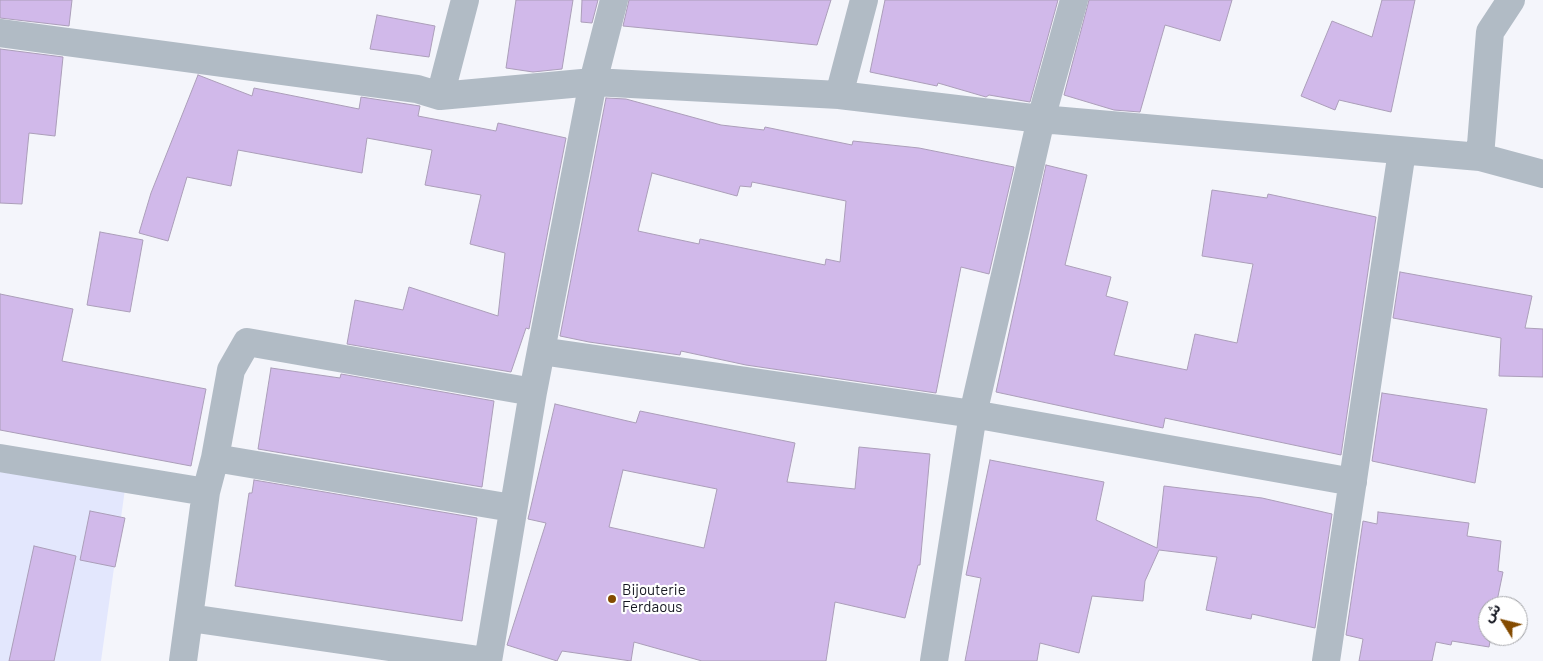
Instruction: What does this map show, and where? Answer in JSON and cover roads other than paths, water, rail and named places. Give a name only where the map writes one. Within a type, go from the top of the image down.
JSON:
[{"type":"street","points":[[440,96],[465,0]]},
{"type":"street","points":[[190,618],[487,661],[512,508],[541,350],[593,82],[614,0]]},
{"type":"street","points":[[839,95],[864,0]]},
{"type":"street","points":[[934,661],[972,414],[1041,119],[1074,0]]},
{"type":"street","points":[[1480,157],[1490,32],[1511,0]]},
{"type":"street","points":[[0,33],[418,89],[440,96],[593,82],[839,95],[1041,119],[1480,157],[1543,174]]},
{"type":"street","points":[[1326,661],[1402,151]]},
{"type":"street","points":[[182,661],[190,618],[206,492],[215,458],[231,370],[246,342],[533,392]]},
{"type":"street","points":[[541,350],[972,414],[1353,482]]},
{"type":"street","points":[[0,458],[206,492]]},
{"type":"street","points":[[215,458],[512,508]]},
{"type":"place","name":"Bijouterie Ferdaous","points":[[612,599]]}]
